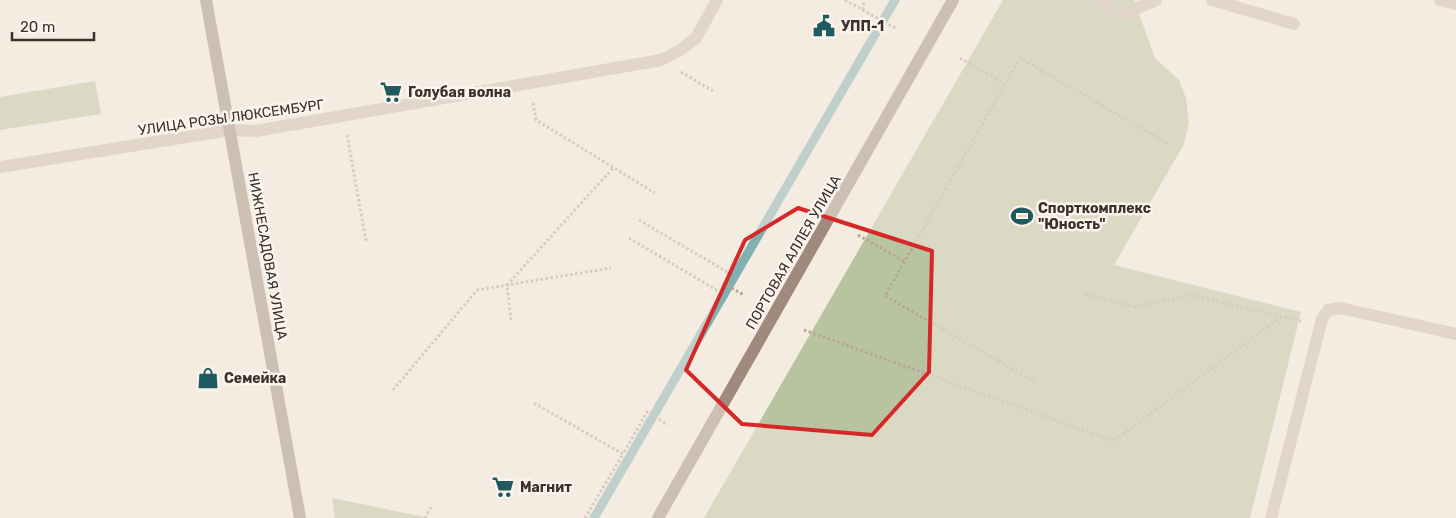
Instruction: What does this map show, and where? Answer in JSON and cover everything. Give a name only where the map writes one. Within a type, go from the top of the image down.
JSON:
[{"type":"street","name":"НИЖНЕСАДОВАЯ УЛИЦА","points":[[206,0],[300,518]]},
{"type":"street","name":"УЛИЦА РОЗЫ ЛЮКСЕМБУРГ","points":[[0,167],[230,130],[256,131],[660,60],[679,51],[696,38],[717,0]]},
{"type":"street","name":"ПОРТОВАЯ АЛЛЕЯ УЛИЦА","points":[[658,518],[953,0]]},
{"type":"street","points":[[1096,0],[1122,15],[1156,0]]},
{"type":"street","points":[[1212,0],[1294,24]]},
{"type":"street","points":[[1440,0],[1456,4]]},
{"type":"street","points":[[1271,518],[1322,322],[1328,310],[1340,308],[1456,334]]},
{"type":"path","points":[[846,0],[897,30]]},
{"type":"path","points":[[863,10],[864,0]]},
{"type":"path","points":[[960,58],[1005,84]]},
{"type":"path","points":[[1035,382],[884,296],[1020,58],[1169,144]]},
{"type":"path","points":[[660,60],[714,91]]},
{"type":"path","points":[[532,96],[536,120],[655,193]]},
{"type":"path","points":[[346,130],[366,240]]},
{"type":"path","points":[[506,285],[613,168]]},
{"type":"path","points":[[639,220],[729,273]]},
{"type":"path","points":[[858,235],[904,261]]},
{"type":"path","points":[[629,238],[718,291]]},
{"type":"path","points":[[393,390],[477,290],[611,268]]},
{"type":"path","points":[[723,282],[744,295]]},
{"type":"path","points":[[506,285],[511,320]]},
{"type":"path","points":[[1085,294],[1134,307],[1191,295],[1282,316],[1322,322]]},
{"type":"path","points":[[804,330],[1114,441],[1282,316]]},
{"type":"path","points":[[534,403],[624,454]]},
{"type":"path","points":[[585,518],[647,412],[668,425]]},
{"type":"path","points":[[425,518],[431,507]]},
{"type":"highlighted area","points":[[798,208],[932,251],[929,372],[872,435],[742,424],[686,370],[745,240]]},
{"type":"green space","points":[[1003,0],[1134,0],[1155,58],[1179,80],[1186,98],[1189,123],[1184,144],[1114,265],[1301,312],[1250,518],[704,518]]},
{"type":"green space","points":[[95,81],[101,114],[0,130],[0,97]]},
{"type":"green space","points":[[332,498],[429,518],[335,518]]},
{"type":"waterway","points":[[594,518],[895,0]]},
{"type":"place","name":"УПП-1","points":[[824,26]]},
{"type":"place","name":"Голубая волна","points":[[391,92]]},
{"type":"place","name":"Спорткомплекс \"Юность\"","points":[[1022,216]]},
{"type":"place","name":"Семейка","points":[[208,378]]},
{"type":"place","name":"Магнит","points":[[503,487]]}]
